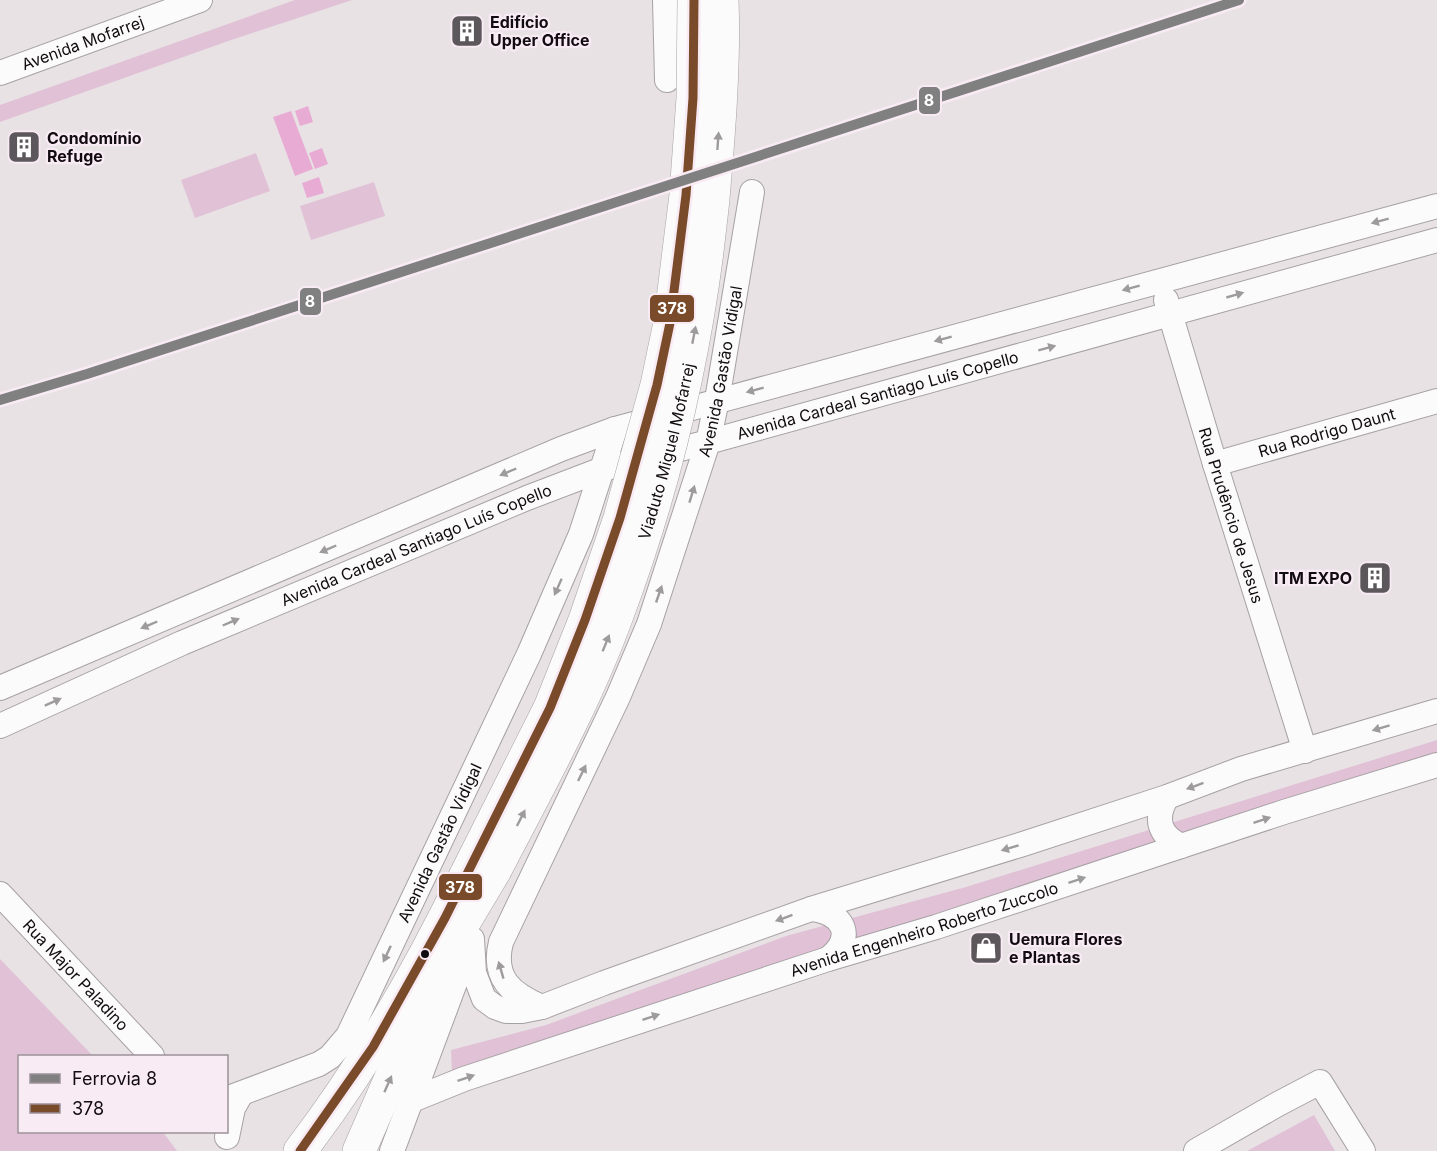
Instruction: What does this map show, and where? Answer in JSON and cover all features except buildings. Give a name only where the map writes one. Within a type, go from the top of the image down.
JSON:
[{"type":"highway","name":"Viaduto Miguel Mofarrej","points":[[484,875],[585,620],[620,518],[657,385],[670,323],[686,195],[693,98],[694,0]]},
{"type":"highway","name":"Viaduto Miguel Mofarrej","points":[[484,875],[590,681],[617,615],[658,495],[697,321],[714,198],[721,97],[722,0]]},
{"type":"highway","points":[[300,1151],[342,1093],[392,1015],[445,918],[484,875]]},
{"type":"highway","points":[[359,1151],[446,954],[484,875]]},
{"type":"street","name":"Avenida Mofarrej","points":[[0,73],[200,0]]},
{"type":"street","points":[[665,0],[668,80]]},
{"type":"street","name":"Avenida Gastão Vidigal","points":[[542,1006],[522,999],[506,982],[500,969],[498,955],[501,942],[618,697],[649,624],[676,545],[708,442],[752,192]]},
{"type":"street","name":"Avenida Cardeal Santiago Luís Copello","points":[[0,688],[561,449],[615,429],[1437,206]]},
{"type":"street","points":[[1342,231],[1350,263]]},
{"type":"street","name":"Avenida Cardeal Santiago Luís Copello","points":[[0,726],[203,634],[527,498],[603,469],[1437,240]]},
{"type":"street","name":"Rua Prudêncio de Jesus","points":[[1160,280],[1305,751]]},
{"type":"street","name":"Rua Rodrigo Daunt","points":[[1215,464],[1437,401]]},
{"type":"street","name":"Avenida Gastão Vidigal","points":[[229,1140],[234,1096],[319,1064],[330,1057],[348,1036],[472,776],[581,534],[615,429]]},
{"type":"street","points":[[581,534],[602,522],[617,518],[635,519],[661,529],[676,545]]},
{"type":"street","points":[[472,939],[474,973],[484,999],[506,1011],[522,1011],[542,1006],[603,982],[811,909],[1023,844],[1167,797],[1241,769],[1437,711]]},
{"type":"street","name":"Avenida Engenheiro Roberto Zuccolo","points":[[412,1100],[464,1079],[828,959],[936,927],[1437,765]]},
{"type":"street","points":[[1167,797],[1161,807],[1159,819],[1170,841],[1181,846]]},
{"type":"street","points":[[392,1151],[472,939],[484,875]]},
{"type":"street","name":"Rua Major Paladino","points":[[0,894],[151,1055]]},
{"type":"street","points":[[811,909],[825,910],[836,916],[842,927],[841,945],[838,951],[828,959]]},
{"type":"street","points":[[1196,1151],[1320,1083],[1363,1151]]},
{"type":"shaded area","points":[[295,0],[352,0],[0,122],[0,105]]},
{"type":"shaded area","points":[[308,106],[313,122],[300,126],[295,111]]},
{"type":"shaded area","points":[[291,111],[313,169],[295,176],[273,117]]},
{"type":"shaded area","points":[[322,148],[328,164],[315,169],[309,153]]},
{"type":"shaded area","points":[[256,153],[270,191],[195,218],[181,180]]},
{"type":"shaded area","points":[[319,177],[324,193],[307,198],[302,183]]},
{"type":"shaded area","points":[[374,182],[385,216],[311,240],[300,206]]},
{"type":"shaded area","points":[[1437,740],[1437,759],[452,1074],[451,1050],[546,1025],[786,936],[966,887]]},
{"type":"shaded area","points":[[0,959],[92,1055],[18,1055],[18,1133],[164,1133],[177,1151],[0,1151]]},
{"type":"shaded area","points":[[1314,1115],[1335,1151],[1247,1151]]},
{"type":"rail line","name":"8","points":[[0,400],[87,374],[1239,0]]},
{"type":"transit line","name":"378","points":[[300,1151],[373,1047],[445,918],[550,708],[585,620],[620,518],[657,385],[670,323],[686,195],[693,98],[694,0]]},
{"type":"place","name":"Edifício Upper Office","points":[[467,31]]},
{"type":"place","name":"Condomínio Refuge","points":[[24,147]]},
{"type":"place","name":"ITM EXPO","points":[[1375,578]]},
{"type":"place","name":"Uemura Flores e Plantas","points":[[986,948]]}]
